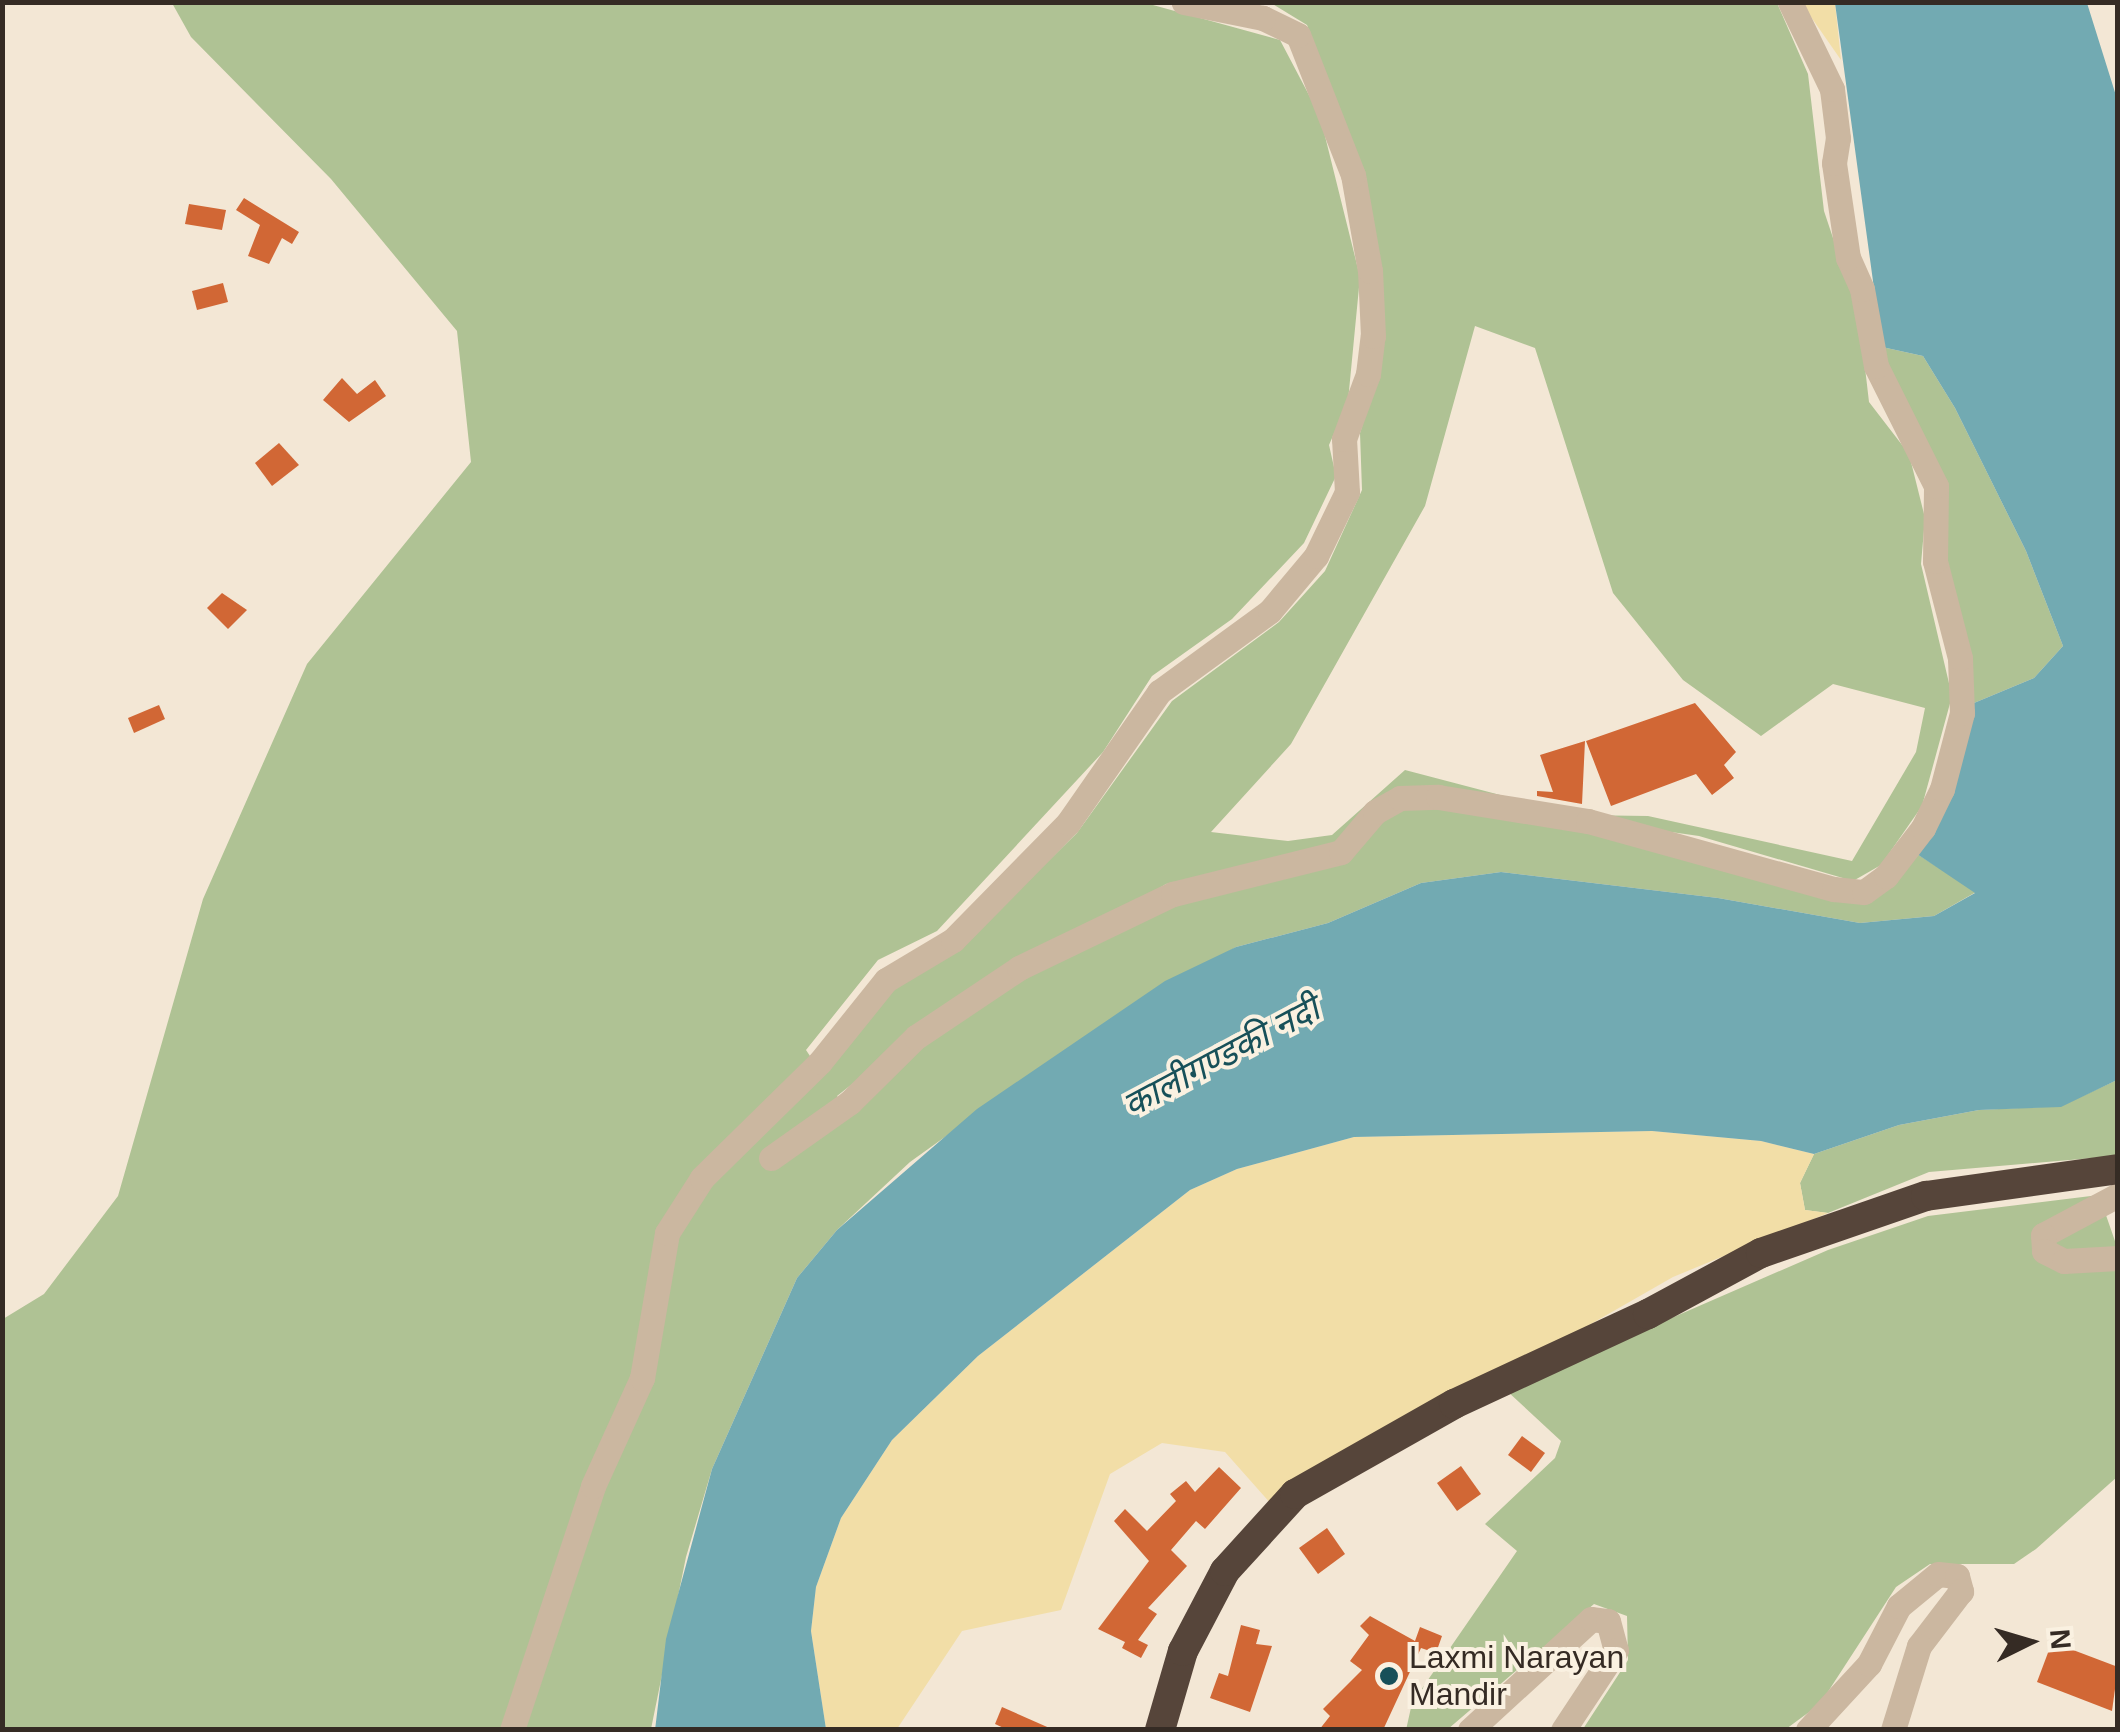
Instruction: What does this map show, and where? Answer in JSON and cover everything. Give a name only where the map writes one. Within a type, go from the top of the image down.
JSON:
[{"type":"highway","points":[[1160,1730],[1182,1652],[1225,1571],[1295,1494],[1454,1404],[1648,1314],[1762,1252],[1926,1196],[2118,1168]]},
{"type":"street","points":[[512,1730],[594,1486],[642,1378],[667,1233],[702,1178],[820,1062],[886,980],[953,940],[1068,824],[1159,692],[1270,611],[1316,556],[1348,492],[1344,439],[1368,374],[1373,336],[1370,271],[1352,175],[1298,34],[1263,18],[1184,2]]},
{"type":"street","points":[[771,1158],[850,1102],[916,1037],[1019,968],[1173,894],[1341,852],[1376,812],[1400,798],[1438,796],[1588,821],[1834,889],[1864,892],[1886,876],[1924,828],[1942,790],[1962,713],[1960,658],[1935,561],[1936,486],[1876,366],[1862,289],[1848,258],[1834,163],[1838,138],[1832,89],[1790,2]]},
{"type":"street","points":[[2118,1195],[2043,1235],[2044,1251],[2064,1261],[2118,1258]]},
{"type":"street","points":[[1808,1730],[1869,1664],[1899,1606],[1938,1574],[1957,1576],[1961,1592],[1919,1646],[1893,1730]]},
{"type":"street","points":[[1470,1730],[1591,1619],[1608,1620],[1616,1650],[1563,1730]]},
{"type":"green space","points":[[1142,2],[1280,40],[1320,116],[1360,277],[1348,401],[1329,445],[1336,476],[1304,543],[1232,619],[1152,676],[1103,752],[937,931],[878,960],[806,1050],[820,1071],[889,989],[955,952],[1077,833],[1172,701],[1279,622],[1325,571],[1362,490],[1360,433],[1381,366],[1380,265],[1366,178],[1307,25],[1271,3],[1777,3],[1808,74],[1824,211],[1859,316],[1869,402],[1909,454],[1925,518],[1921,564],[1952,696],[1922,806],[1881,865],[1853,881],[1699,836],[1398,793],[1337,847],[1166,884],[889,1055],[837,1096],[848,1113],[922,1046],[1042,966],[1167,905],[1301,873],[1390,809],[1434,804],[1610,835],[1860,899],[1914,852],[1976,892],[1934,916],[1860,923],[1718,898],[1501,872],[1421,883],[1328,923],[1236,947],[1070,1047],[910,1162],[837,1230],[797,1278],[712,1469],[686,1557],[651,1729],[3,1730],[3,1319],[44,1294],[118,1196],[203,899],[307,664],[471,462],[457,331],[331,179],[191,37],[172,3]],"holes":[[[1475,326],[1535,348],[1613,593],[1683,680],[1761,736],[1833,684],[1925,708],[1916,752],[1852,861],[1648,816],[1577,815],[1405,770],[1332,835],[1288,841],[1211,832],[1291,744],[1425,506]]]},
{"type":"green space","points":[[1882,347],[1923,356],[1955,408],[2026,551],[2063,646],[2034,678],[1974,703],[1943,542]]},
{"type":"green space","points":[[2117,1080],[2116,1156],[1929,1172],[1828,1213],[1805,1210],[1800,1183],[1814,1154],[1899,1125],[1979,1110],[2061,1106]]},
{"type":"green space","points":[[2099,1195],[2116,1244],[2117,1477],[2036,1549],[2014,1564],[1930,1564],[1896,1587],[1820,1704],[1786,1729],[1583,1729],[1628,1660],[1627,1616],[1594,1604],[1448,1729],[1406,1730],[1412,1703],[1517,1551],[1485,1524],[1555,1458],[1561,1441],[1506,1390],[1828,1250],[1928,1216]]},
{"type":"sand","points":[[1835,3],[1841,60],[1802,4]]},
{"type":"sand","points":[[1652,1131],[1761,1141],[1814,1154],[1800,1183],[1805,1210],[1828,1213],[1673,1277],[1273,1506],[1225,1452],[1162,1443],[1110,1474],[1061,1610],[962,1631],[897,1729],[826,1729],[811,1631],[816,1587],[841,1518],[892,1440],[978,1356],[1190,1190],[1237,1169],[1354,1137]]},
{"type":"water","name":"कालीगण्डकी नदी","points":[[1835,3],[2087,3],[2118,102],[2117,1080],[2061,1107],[1979,1110],[1899,1125],[1814,1154],[1761,1141],[1652,1131],[1354,1137],[1237,1169],[1190,1190],[978,1356],[892,1440],[841,1518],[816,1587],[811,1631],[826,1729],[655,1730],[666,1639],[712,1469],[797,1278],[837,1230],[977,1109],[1165,981],[1236,947],[1328,923],[1421,883],[1501,872],[1718,898],[1860,923],[1934,916],[1975,893],[1914,852],[1950,799],[1974,703],[2034,678],[2063,646],[2026,551],[1955,408],[1923,356],[1882,347]]},
{"type":"building","points":[[244,198],[299,232],[292,244],[282,238],[269,264],[248,256],[260,225],[236,210]]},
{"type":"building","points":[[189,204],[226,210],[222,230],[185,224]]},
{"type":"building","points":[[223,283],[228,302],[197,310],[192,291]]},
{"type":"building","points":[[342,378],[357,394],[375,380],[386,396],[349,422],[323,400]]},
{"type":"building","points":[[279,443],[299,465],[272,486],[255,463]]},
{"type":"building","points":[[222,593],[247,610],[228,629],[207,608]]},
{"type":"building","points":[[1695,703],[1736,752],[1724,765],[1734,778],[1712,795],[1696,774],[1611,806],[1586,741]]},
{"type":"building","points":[[159,705],[165,719],[134,733],[128,718]]},
{"type":"building","points":[[1585,741],[1582,804],[1537,796],[1537,791],[1553,792],[1540,755]]},
{"type":"building","points":[[1522,1436],[1545,1453],[1531,1472],[1508,1455]]},
{"type":"building","points":[[1461,1466],[1481,1494],[1457,1511],[1437,1483]]},
{"type":"building","points":[[1219,1467],[1241,1488],[1205,1529],[1196,1521],[1171,1550],[1187,1566],[1148,1608],[1157,1614],[1138,1640],[1148,1645],[1141,1658],[1122,1648],[1125,1642],[1098,1629],[1149,1561],[1114,1521],[1125,1509],[1147,1531],[1176,1501],[1170,1494],[1186,1481],[1195,1492]]},
{"type":"building","points":[[1327,1528],[1345,1554],[1318,1574],[1299,1548]]},
{"type":"building","points":[[1370,1616],[1415,1641],[1420,1627],[1442,1636],[1436,1653],[1421,1648],[1383,1730],[1319,1730],[1330,1716],[1323,1709],[1362,1670],[1350,1661],[1369,1635],[1360,1626]]},
{"type":"building","points":[[1241,1625],[1260,1630],[1256,1644],[1272,1646],[1250,1712],[1210,1698],[1219,1673],[1228,1676]]},
{"type":"building","points":[[2052,1642],[2118,1667],[2112,1711],[2037,1682]]},
{"type":"building","points":[[1002,1707],[1054,1730],[1008,1730],[995,1724]]},
{"type":"place","name":"Laxmi Narayan Mandir","points":[[1389,1676]]}]
